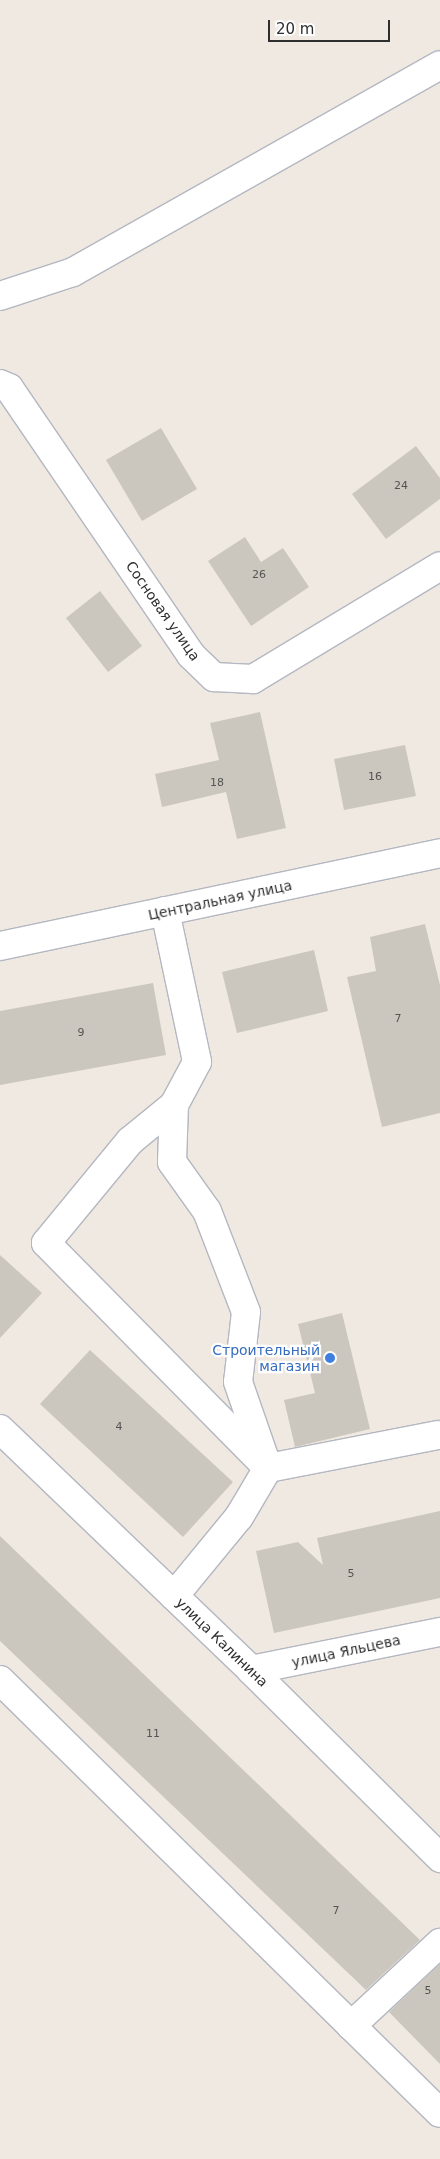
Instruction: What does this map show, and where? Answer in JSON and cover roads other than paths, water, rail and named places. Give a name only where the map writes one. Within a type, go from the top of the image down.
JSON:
[{"type":"street","points":[[0,296],[73,272],[440,65]]},
{"type":"street","name":"Сосновая улица","points":[[0,384],[9,388],[191,654],[214,677],[253,679],[440,566]]},
{"type":"street","name":"Центральная улица","points":[[0,946],[440,854]]},
{"type":"street","points":[[165,911],[197,1062],[174,1105],[130,1141],[46,1243],[268,1468]]},
{"type":"street","points":[[174,1105],[172,1162],[207,1211],[246,1312],[238,1382],[268,1468]]},
{"type":"street","name":"улица Калинина","points":[[0,1429],[251,1670],[440,1858]]},
{"type":"street","points":[[174,1596],[239,1517],[268,1468],[438,1435]]},
{"type":"street","name":"улица Яльцева","points":[[251,1670],[440,1632]]},
{"type":"street","points":[[0,1680],[440,2113]]},
{"type":"street","points":[[351,2026],[440,1942]]},
{"type":"place","name":"Строительный магазин","points":[[330,1358]]}]
